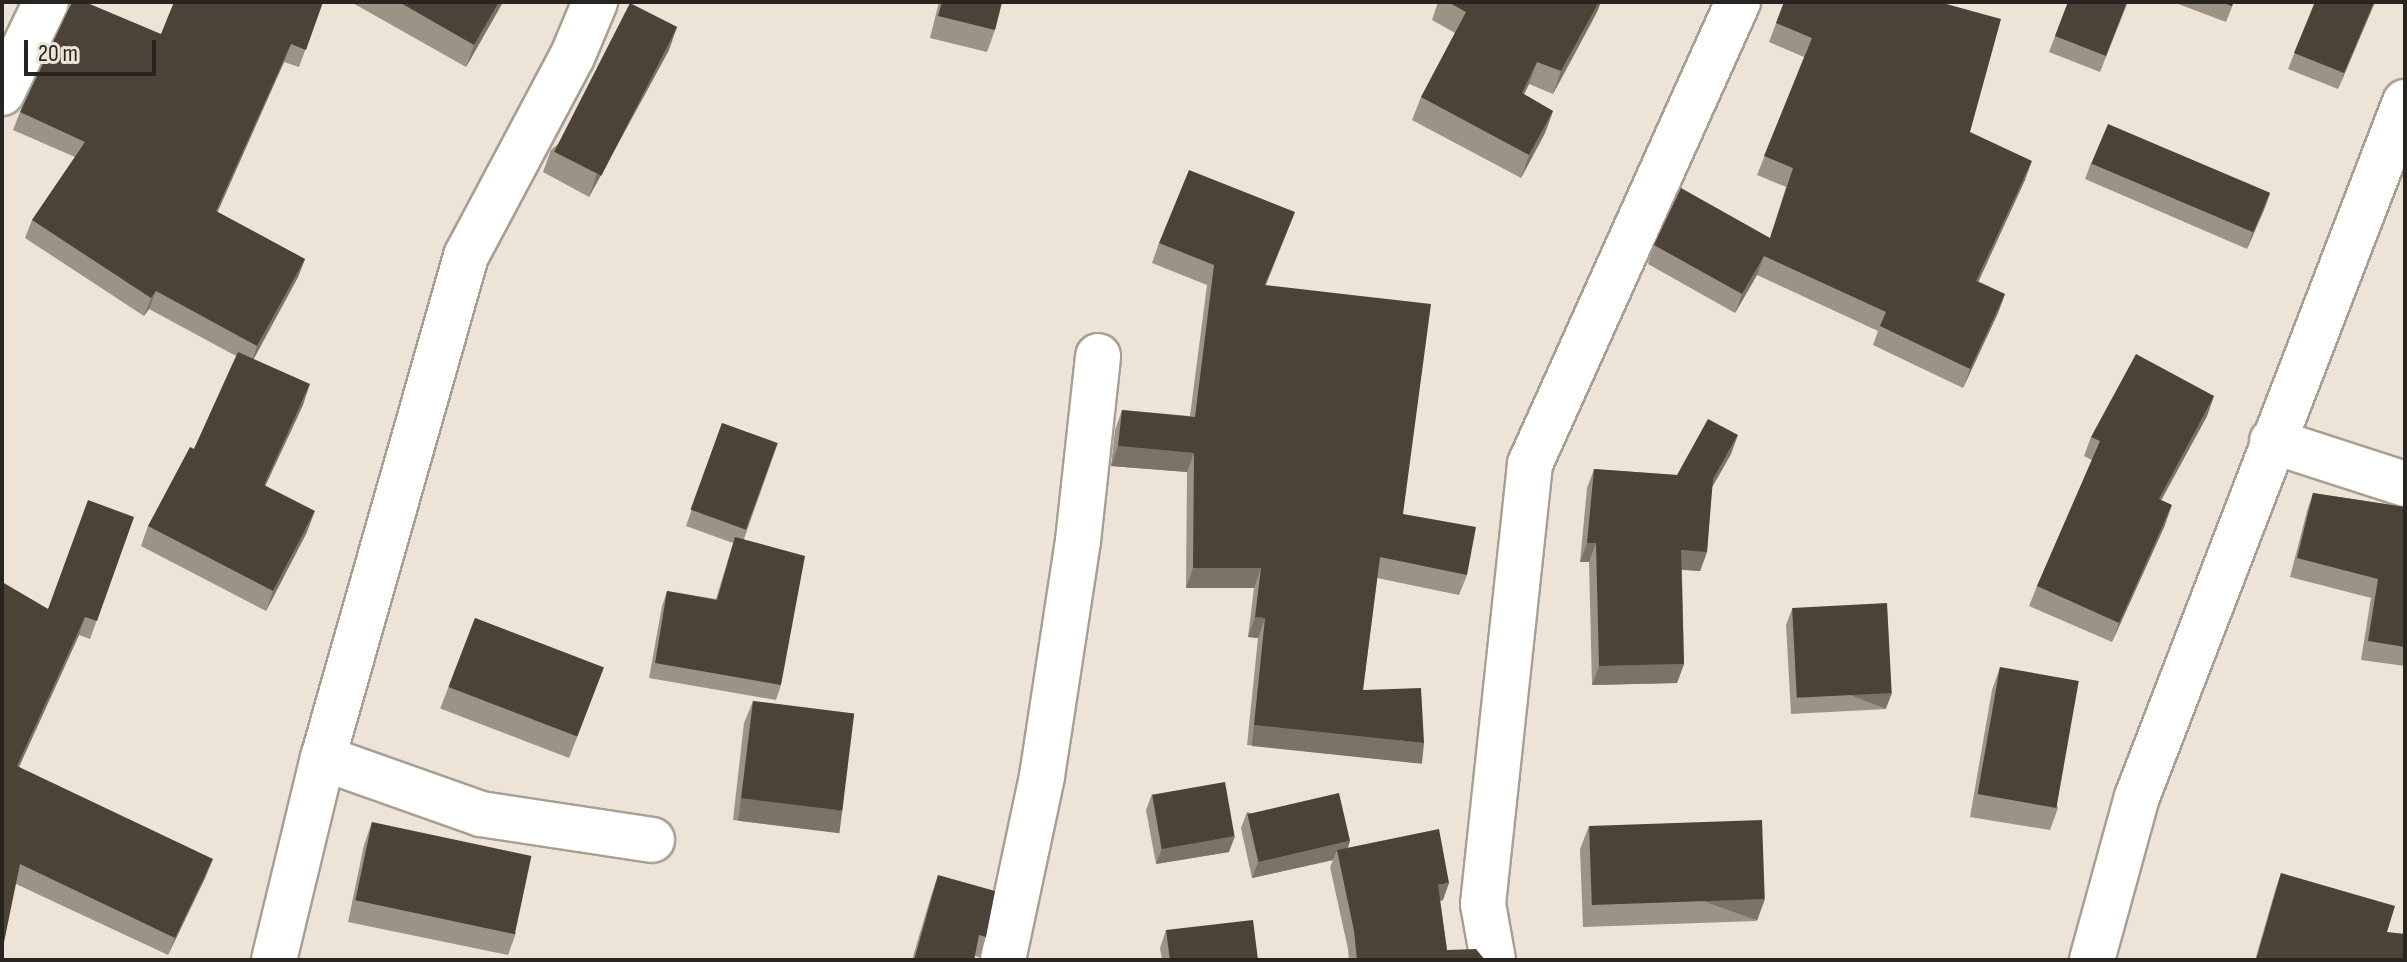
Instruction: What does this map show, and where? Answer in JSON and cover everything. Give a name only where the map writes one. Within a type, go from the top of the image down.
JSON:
[{"type":"street","points":[[2,93],[46,2]]},
{"type":"street","points":[[274,960],[323,758],[466,256],[572,57],[595,2]]},
{"type":"street","points":[[1493,960],[1483,904],[1530,464],[1738,2]]},
{"type":"street","points":[[2092,960],[2137,797],[2405,102]]},
{"type":"street","points":[[1003,960],[1042,776],[1071,588],[1098,356]]},
{"type":"street","points":[[2272,441],[2405,484]]},
{"type":"street","points":[[323,758],[481,814],[652,840]]},
{"type":"building","points":[[72,2],[85,2],[161,34],[174,2],[323,2],[306,50],[291,44],[216,211],[305,259],[257,346],[156,291],[151,298],[32,220],[85,142],[20,112]]},
{"type":"building","points":[[399,2],[499,2],[474,45]]},
{"type":"building","points":[[942,2],[1002,2],[995,30],[938,16]]},
{"type":"building","points":[[1448,2],[1599,2],[1561,71],[1537,62],[1522,93],[1553,111],[1529,155],[1421,97],[1466,12]]},
{"type":"building","points":[[1784,2],[1939,2],[2001,19],[1970,132],[2032,161],[1976,281],[2005,294],[1970,369],[1880,326],[1886,312],[1764,256],[1742,294],[1654,245],[1681,188],[1770,238],[1793,168],[1764,156],[1812,38],[1776,23]]},
{"type":"building","points":[[2068,2],[2127,2],[2106,56],[2055,36]]},
{"type":"building","points":[[2315,2],[2374,2],[2344,73],[2294,53]]},
{"type":"building","points":[[630,3],[677,27],[601,176],[554,152]]},
{"type":"building","points":[[2108,124],[2270,193],[2253,232],[2091,164]]},
{"type":"building","points":[[1189,170],[1295,212],[1265,285],[1431,304],[1403,514],[1476,527],[1467,575],[1380,557],[1363,690],[1421,688],[1424,743],[1254,725],[1265,618],[1255,617],[1261,568],[1193,568],[1194,453],[1118,446],[1122,410],[1195,417],[1214,265],[1159,243]]},
{"type":"building","points":[[238,352],[310,384],[264,485],[315,511],[273,591],[148,526],[190,447],[194,449]]},
{"type":"building","points":[[2136,354],[2214,396],[2159,499],[2172,505],[2119,623],[2037,586],[2100,441],[2091,437]]},
{"type":"building","points":[[1708,419],[1738,435],[1713,479],[1707,552],[1681,550],[1684,664],[1599,666],[1596,543],[1587,543],[1594,469],[1677,475]]},
{"type":"building","points":[[722,423],[777,443],[746,530],[691,509]]},
{"type":"building","points":[[2313,493],[2405,507],[2405,647],[2368,641],[2378,579],[2297,558]]},
{"type":"building","points":[[88,500],[134,517],[97,621],[85,617],[17,766],[213,859],[175,938],[20,864],[2,952],[2,582],[48,609]]},
{"type":"building","points":[[735,537],[805,556],[781,685],[655,663],[667,591],[717,600]]},
{"type":"building","points":[[1887,603],[1892,693],[1797,698],[1792,608]]},
{"type":"building","points":[[475,618],[604,667],[577,737],[448,687]]},
{"type":"building","points":[[2000,667],[2079,681],[2056,808],[1978,794]]},
{"type":"building","points":[[753,701],[854,713],[842,811],[741,798]]},
{"type":"building","points":[[1225,782],[1235,836],[1162,849],[1152,795]]},
{"type":"building","points":[[1339,793],[1350,841],[1258,862],[1247,814]]},
{"type":"building","points":[[1762,820],[1765,899],[1592,905],[1589,826]]},
{"type":"building","points":[[372,822],[531,856],[515,934],[355,900]]},
{"type":"building","points":[[1439,829],[1449,883],[1438,885],[1447,950],[1476,949],[1485,960],[1357,960],[1337,850]]},
{"type":"building","points":[[2281,873],[2395,906],[2387,932],[2405,934],[2405,960],[2256,960]]},
{"type":"building","points":[[938,875],[995,891],[986,937],[979,935],[974,960],[914,960]]},
{"type":"building","points":[[1253,920],[1258,960],[1170,960],[1166,930]]}]
